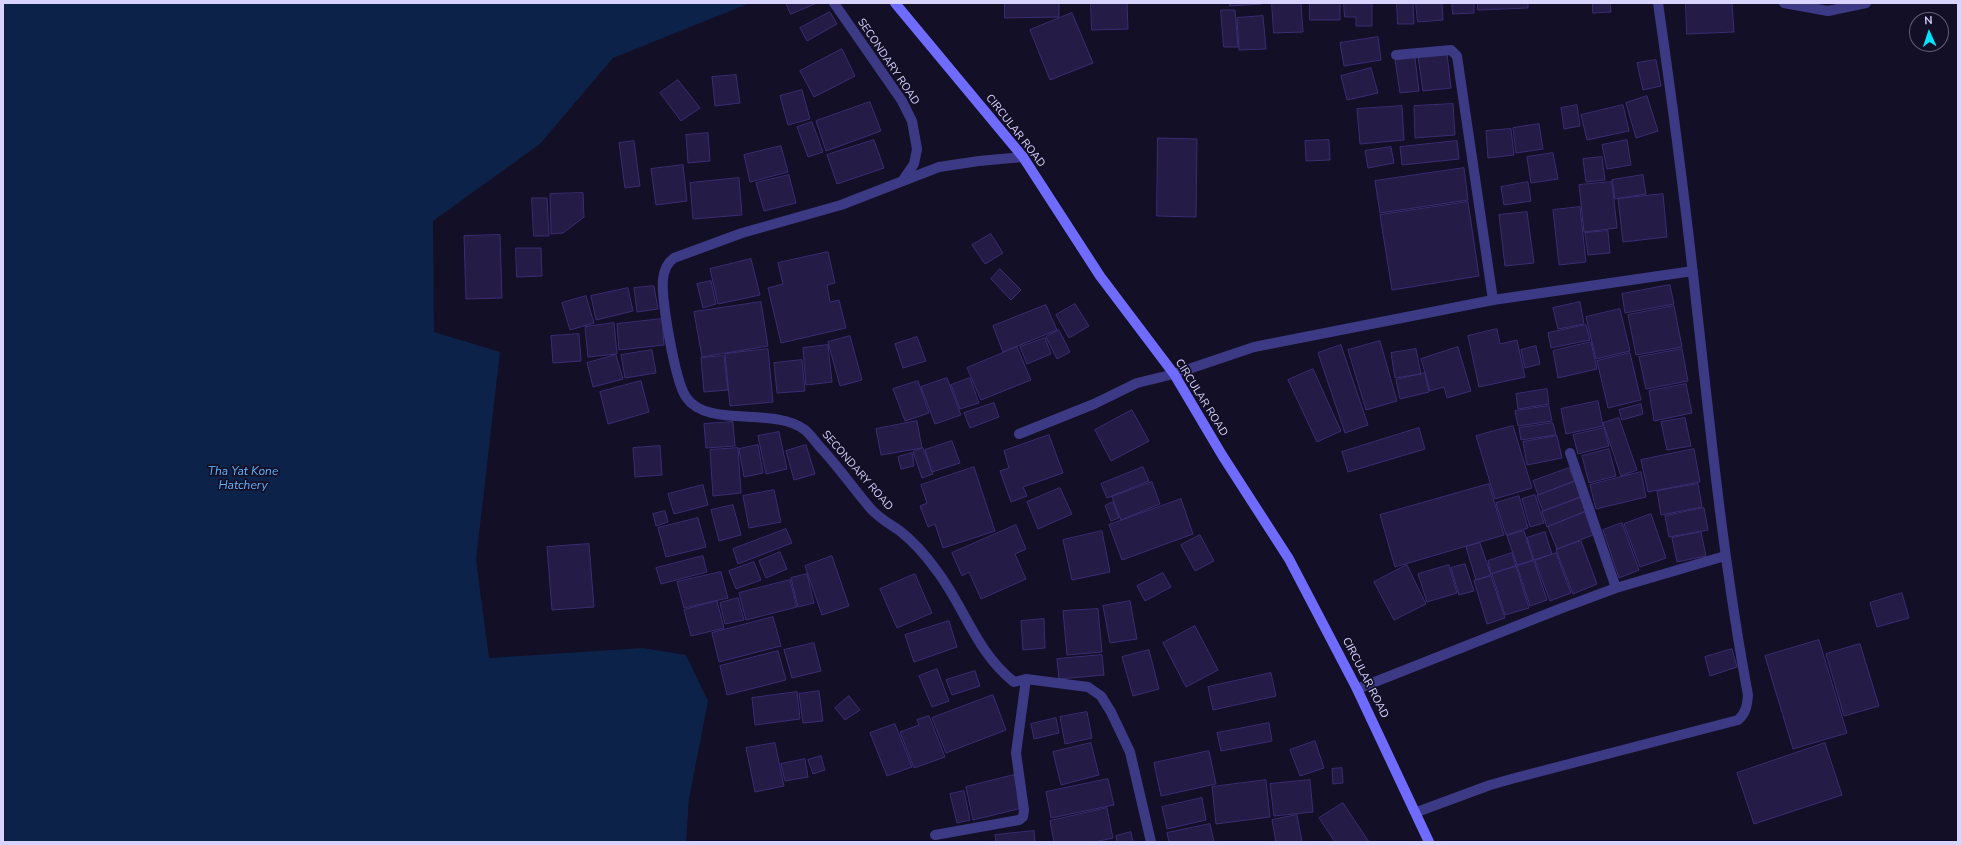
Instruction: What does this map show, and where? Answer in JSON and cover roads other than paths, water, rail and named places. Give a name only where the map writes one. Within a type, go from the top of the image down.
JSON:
[{"type":"street","name":"SECONDARY ROAD","points":[[834,3],[902,101],[912,121],[917,149],[914,164],[903,180]]},
{"type":"street","name":"CIRCULAR ROAD","points":[[895,3],[1023,157],[1100,276],[1174,374],[1222,454],[1289,559],[1358,689],[1430,842]]},
{"type":"street","points":[[1417,812],[1502,782],[1738,720],[1744,715],[1747,706],[1748,695],[1725,556],[1676,128],[1658,3]]},
{"type":"street","points":[[1784,3],[1828,11],[1866,3]]},
{"type":"street","points":[[1396,55],[1451,50],[1458,56],[1494,300]]},
{"type":"street","name":"SECONDARY ROAD","points":[[1023,157],[979,160],[939,167],[841,205],[742,234],[674,258],[668,263],[665,270],[663,287],[677,379],[686,398],[697,408],[717,414],[789,422],[805,430],[837,465],[872,510],[886,523],[900,531],[929,560],[949,588],[968,624],[988,655],[1001,672],[1014,682],[1026,679],[1088,687],[1100,696],[1130,752],[1151,842]]},
{"type":"street","points":[[1019,434],[1094,404],[1136,383],[1174,374],[1254,347],[1494,300],[1693,271]]},
{"type":"street","points":[[1570,453],[1616,588]]},
{"type":"street","points":[[1358,689],[1616,588],[1725,556]]},
{"type":"street","points":[[935,835],[1019,820],[1023,817],[1024,810],[1016,753],[1026,679]]},
{"type":"water","name":"Tha Yat Kone Hatchery","points":[[3,3],[750,3],[613,58],[540,144],[433,221],[434,332],[500,352],[476,560],[489,658],[643,648],[686,655],[708,701],[689,799],[686,842],[3,842]]}]
